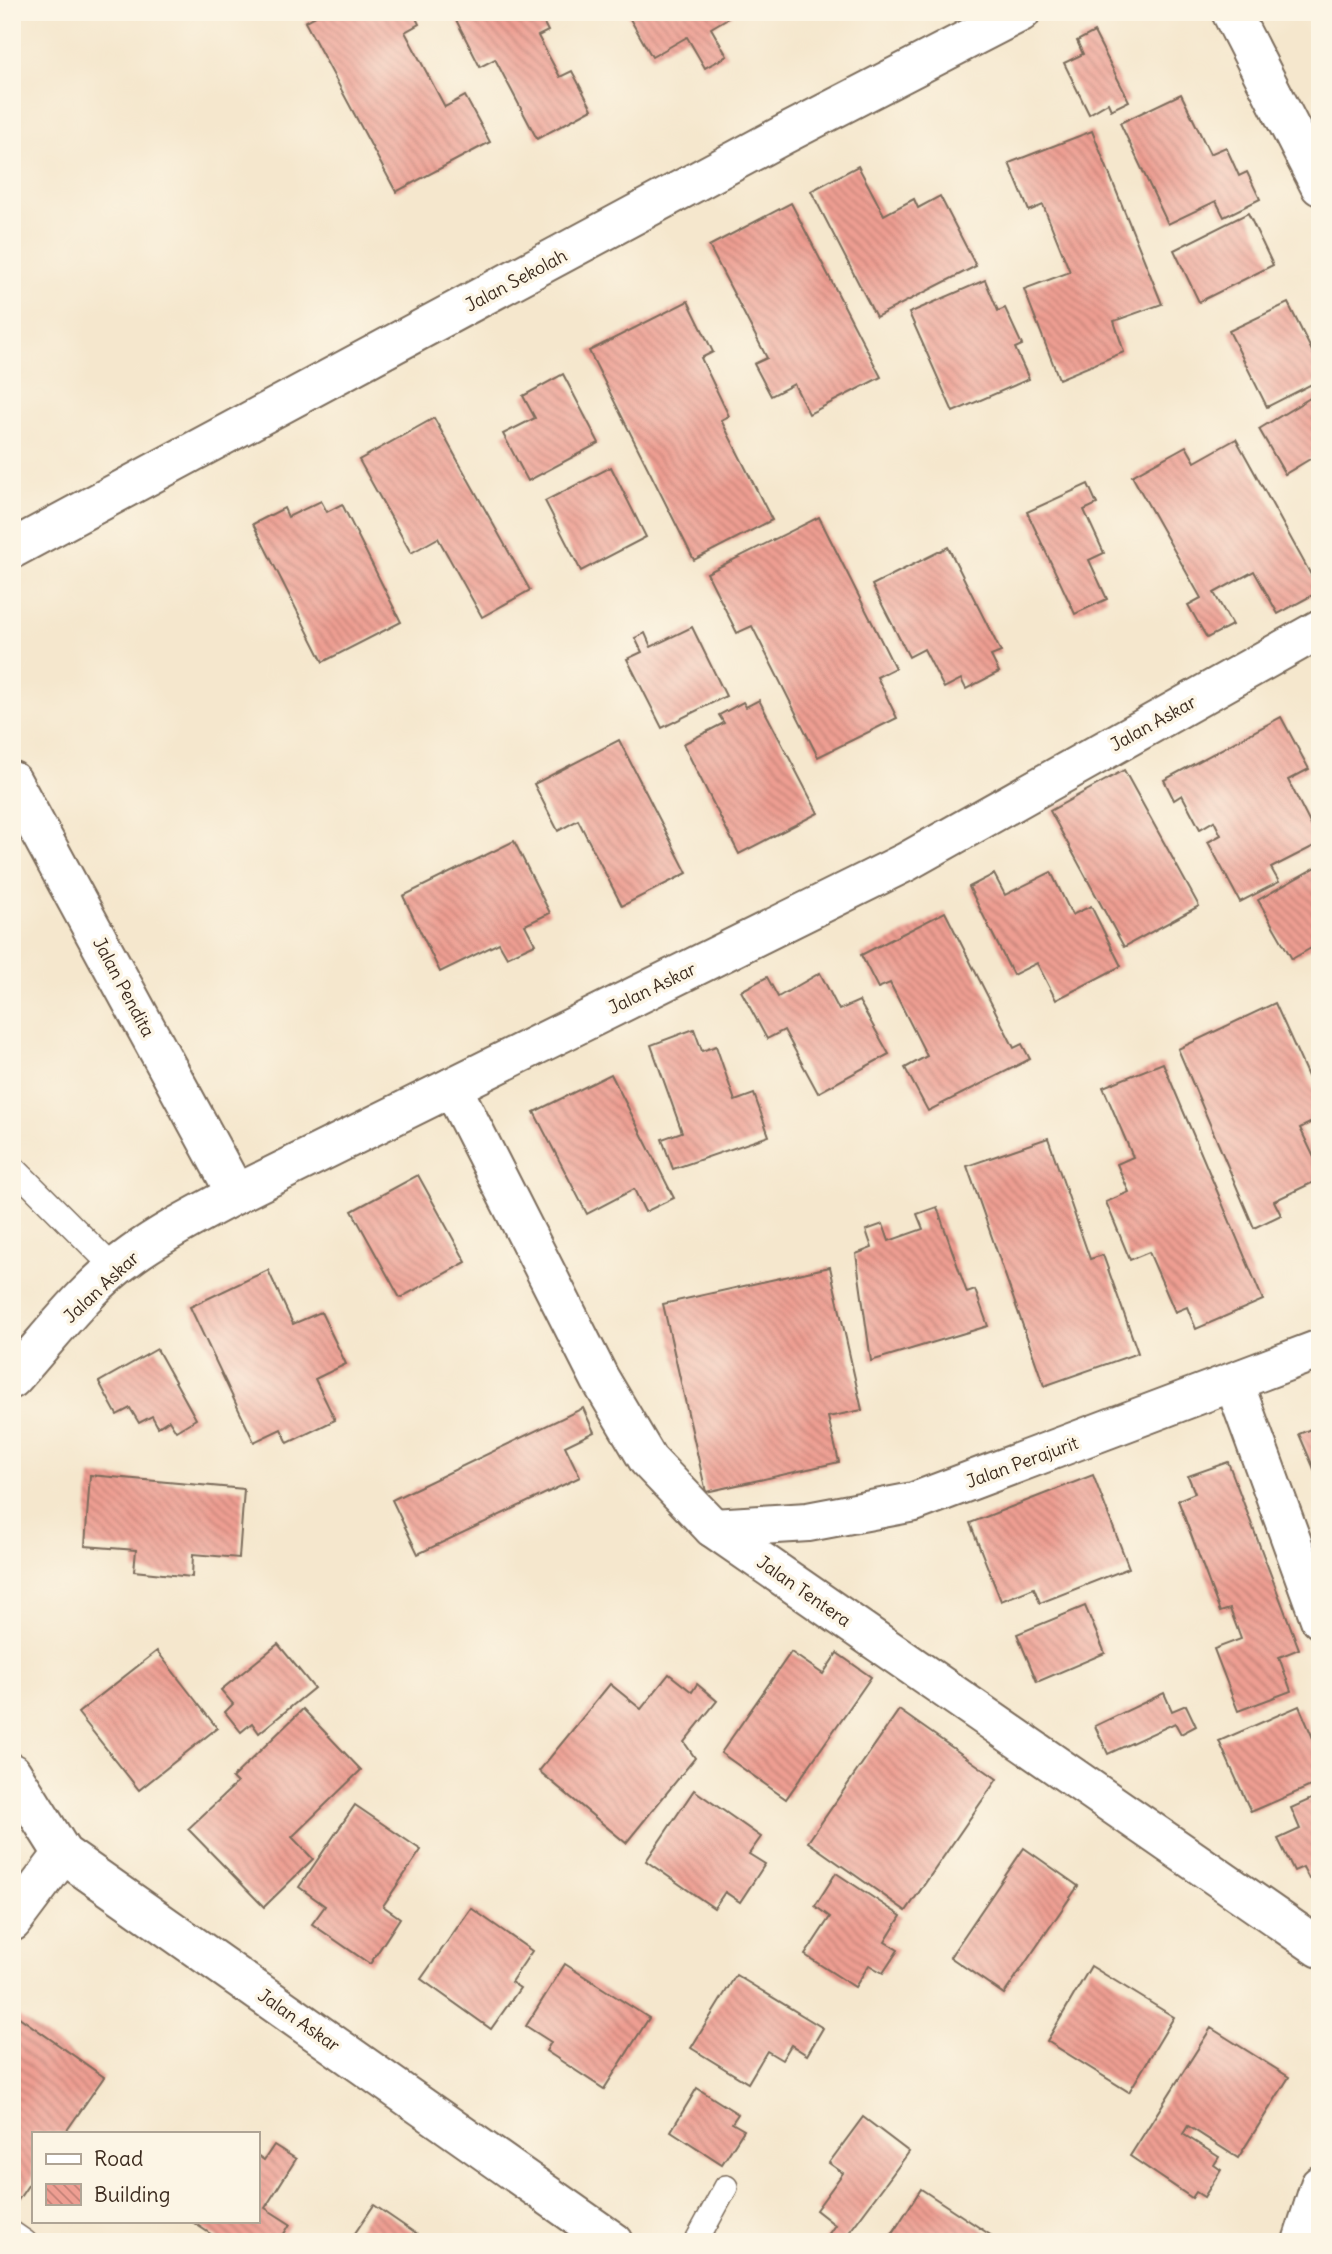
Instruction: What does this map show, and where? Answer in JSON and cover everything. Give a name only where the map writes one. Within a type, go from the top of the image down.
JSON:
[{"type":"street","name":"Jalan Sekolah","points":[[12,549],[783,135],[1021,12]]},
{"type":"street","points":[[1231,12],[1320,186]]},
{"type":"street","name":"Jalan Askar","points":[[12,1379],[78,1305],[132,1254],[236,1194],[906,862],[1320,629]]},
{"type":"street","name":"Jalan Pendita","points":[[12,781],[236,1194]]},
{"type":"street","name":"Jalan Tentera","points":[[452,1087],[600,1379],[648,1460],[713,1528],[1320,1948]]},
{"type":"street","name":"Jalan Perajurit","points":[[713,1528],[808,1522],[914,1502],[1320,1349]]},
{"type":"street","points":[[1234,1383],[1320,1619]]},
{"type":"street","name":"Jalan Askar","points":[[12,1773],[63,1854],[614,2242]]},
{"type":"street","points":[[12,1922],[63,1854]]},
{"type":"street","points":[[1302,2242],[1320,2185]]},
{"type":"lane","points":[[12,1166],[115,1269]]},
{"type":"lane","points":[[696,2242],[726,2187]]},
{"type":"lane","points":[[12,2233],[24,2242]]},
{"type":"building","points":[[323,12],[413,12],[419,24],[405,32],[445,107],[465,96],[490,142],[396,192],[305,22]]},
{"type":"building","points":[[452,12],[538,12],[548,31],[538,36],[560,77],[572,71],[592,109],[537,139],[495,59],[480,67]]},
{"type":"building","points":[[626,12],[731,12],[733,15],[711,28],[727,56],[705,68],[687,37],[652,57]]},
{"type":"building","points":[[1094,32],[1129,101],[1111,110],[1108,103],[1089,114],[1064,63],[1083,54],[1077,41]]},
{"type":"building","points":[[1181,94],[1210,154],[1226,147],[1239,176],[1247,172],[1260,199],[1224,217],[1216,201],[1168,224],[1120,123]]},
{"type":"building","points":[[1092,131],[1162,304],[1114,321],[1124,352],[1059,379],[1024,289],[1070,272],[1043,205],[1029,211],[1009,163]]},
{"type":"building","points":[[858,166],[884,215],[914,199],[918,208],[940,196],[976,266],[876,317],[811,191]]},
{"type":"building","points":[[791,203],[881,377],[809,414],[794,384],[771,396],[754,364],[767,358],[709,246]]},
{"type":"building","points":[[1248,213],[1273,265],[1199,302],[1174,250]]},
{"type":"building","points":[[985,280],[998,311],[1005,308],[1022,345],[1015,348],[1029,379],[953,412],[909,313]]},
{"type":"building","points":[[688,301],[713,352],[701,358],[729,416],[721,420],[772,520],[694,560],[589,351]]},
{"type":"building","points":[[1288,303],[1320,367],[1320,380],[1267,407],[1229,331]]},
{"type":"building","points":[[563,374],[599,443],[528,481],[503,434],[535,418],[523,396]]},
{"type":"building","points":[[1320,392],[1320,453],[1285,474],[1259,429]]},
{"type":"building","points":[[434,418],[530,590],[482,617],[438,538],[411,553],[359,460]]},
{"type":"building","points":[[1236,439],[1320,591],[1278,614],[1254,571],[1214,593],[1232,625],[1207,638],[1188,605],[1201,598],[1132,476],[1186,446],[1195,462]]},
{"type":"building","points":[[611,467],[646,537],[581,571],[545,501]]},
{"type":"building","points":[[1088,484],[1097,504],[1084,510],[1104,553],[1089,560],[1107,599],[1075,614],[1027,512]]},
{"type":"building","points":[[321,501],[327,512],[342,504],[401,622],[323,662],[253,524],[284,508],[288,517]]},
{"type":"building","points":[[819,517],[895,668],[877,677],[897,718],[818,757],[752,626],[737,633],[707,573]]},
{"type":"building","points":[[948,547],[1001,652],[991,656],[999,672],[966,689],[961,679],[944,688],[924,649],[909,657],[872,585]]},
{"type":"building","points":[[692,627],[726,696],[662,728],[627,659],[642,652],[635,638],[645,633],[651,647]]},
{"type":"building","points":[[759,700],[818,813],[739,854],[683,744],[724,723],[719,715],[743,702],[746,707]]},
{"type":"building","points":[[1281,717],[1309,769],[1288,780],[1320,843],[1271,868],[1279,882],[1240,902],[1208,842],[1221,835],[1214,821],[1200,829],[1182,795],[1174,800],[1164,780]]},
{"type":"building","points":[[619,740],[687,873],[622,906],[578,820],[558,831],[534,784]]},
{"type":"building","points":[[1124,770],[1199,906],[1124,947],[1050,811]]},
{"type":"building","points":[[514,841],[550,913],[525,925],[535,944],[507,957],[499,943],[440,972],[403,896]]},
{"type":"building","points":[[1320,865],[1320,943],[1292,959],[1258,900]]},
{"type":"building","points":[[1051,872],[1072,915],[1091,906],[1121,966],[1056,1000],[1037,963],[1013,975],[969,887],[994,874],[1005,895]]},
{"type":"building","points":[[945,912],[1014,1048],[1022,1044],[1030,1059],[928,1111],[905,1068],[927,1056],[890,983],[878,988],[861,955]]},
{"type":"building","points":[[820,973],[839,1010],[859,1001],[889,1054],[818,1093],[784,1030],[767,1039],[741,991],[767,977],[778,997]]},
{"type":"building","points":[[1275,1003],[1320,1103],[1320,1118],[1300,1128],[1320,1170],[1320,1179],[1274,1201],[1281,1215],[1254,1228],[1178,1049]]},
{"type":"building","points":[[694,1029],[702,1051],[716,1046],[735,1101],[754,1094],[769,1136],[673,1169],[662,1139],[682,1132],[651,1045]]},
{"type":"building","points":[[1163,1063],[1263,1300],[1196,1329],[1187,1307],[1175,1312],[1149,1252],[1130,1260],[1106,1202],[1129,1192],[1117,1164],[1133,1157],[1103,1087]]},
{"type":"building","points":[[611,1074],[674,1198],[645,1212],[634,1189],[587,1214],[534,1112]]},
{"type":"building","points":[[1048,1138],[1090,1259],[1103,1255],[1138,1353],[1044,1386],[967,1166]]},
{"type":"building","points":[[418,1175],[466,1262],[400,1298],[352,1211]]},
{"type":"building","points":[[937,1207],[967,1293],[975,1290],[988,1326],[871,1361],[856,1254],[872,1248],[866,1230],[883,1224],[889,1241],[923,1229],[917,1214]]},
{"type":"building","points":[[830,1267],[862,1410],[828,1417],[839,1462],[706,1492],[663,1304]]},
{"type":"building","points":[[268,1270],[293,1324],[321,1312],[346,1364],[315,1379],[335,1420],[288,1443],[281,1429],[254,1442],[190,1307]]},
{"type":"building","points":[[157,1349],[196,1419],[176,1431],[169,1420],[158,1427],[152,1416],[139,1423],[130,1408],[117,1415],[99,1382]]},
{"type":"building","points":[[583,1408],[594,1432],[565,1446],[580,1477],[418,1554],[392,1500]]},
{"type":"building","points":[[1320,1425],[1320,1483],[1299,1434]]},
{"type":"building","points":[[1228,1462],[1299,1649],[1279,1657],[1291,1691],[1238,1711],[1214,1649],[1241,1639],[1230,1609],[1220,1612],[1178,1500],[1195,1493],[1188,1476]]},
{"type":"building","points":[[90,1475],[244,1489],[239,1558],[193,1554],[192,1577],[134,1571],[136,1550],[85,1546]]},
{"type":"building","points":[[1093,1475],[1129,1568],[1040,1603],[1034,1588],[1001,1601],[970,1523]]},
{"type":"building","points":[[1085,1606],[1105,1653],[1037,1682],[1017,1634]]},
{"type":"building","points":[[278,1644],[314,1688],[259,1733],[252,1723],[241,1732],[225,1712],[233,1704],[221,1690]]},
{"type":"building","points":[[157,1651],[217,1728],[139,1790],[78,1713]]},
{"type":"building","points":[[791,1652],[823,1674],[837,1653],[871,1677],[786,1799],[721,1753]]},
{"type":"building","points":[[669,1674],[692,1692],[697,1684],[717,1701],[684,1742],[695,1758],[626,1843],[539,1771],[610,1684],[641,1709]]},
{"type":"building","points":[[1164,1693],[1172,1711],[1186,1705],[1196,1726],[1181,1734],[1175,1723],[1108,1754],[1095,1726]]},
{"type":"building","points":[[1299,1706],[1320,1754],[1320,1782],[1251,1812],[1219,1741]]},
{"type":"building","points":[[303,1709],[361,1770],[292,1837],[313,1859],[264,1907],[188,1829],[237,1783],[232,1778]]},
{"type":"building","points":[[899,1710],[997,1779],[906,1911],[808,1842]]},
{"type":"building","points":[[694,1790],[761,1837],[749,1854],[765,1864],[740,1902],[725,1892],[714,1908],[646,1861]]},
{"type":"building","points":[[1320,1795],[1320,1873],[1309,1879],[1303,1867],[1294,1871],[1278,1839],[1300,1829],[1291,1808]]},
{"type":"building","points":[[355,1805],[421,1850],[383,1906],[400,1918],[370,1964],[312,1924],[325,1906],[299,1887]]},
{"type":"building","points":[[1024,1848],[1078,1886],[1004,1994],[950,1957]]},
{"type":"building","points":[[836,1873],[901,1916],[885,1942],[898,1950],[883,1973],[869,1965],[855,1987],[805,1955],[830,1917],[815,1906]]},
{"type":"building","points":[[471,1908],[532,1951],[511,1982],[520,1988],[491,2029],[421,1979]]},
{"type":"building","points":[[565,1964],[649,2018],[604,2089],[546,2051],[551,2042],[526,2026]]},
{"type":"building","points":[[1091,1966],[1174,2017],[1129,2092],[1047,2041]]},
{"type":"building","points":[[736,1975],[823,2028],[807,2055],[791,2045],[782,2060],[767,2051],[748,2083],[691,2048]]},
{"type":"building","points":[[12,2012],[104,2077],[66,2132],[32,2132],[32,2179],[18,2200],[12,2196]]},
{"type":"building","points":[[1211,2028],[1289,2077],[1238,2158],[1188,2126],[1183,2134],[1219,2157],[1214,2165],[1221,2170],[1204,2197],[1196,2192],[1192,2198],[1130,2156]]},
{"type":"building","points":[[697,2088],[738,2114],[732,2123],[744,2130],[722,2164],[671,2131]]},
{"type":"building","points":[[863,2117],[909,2152],[842,2242],[823,2242],[835,2225],[816,2210],[843,2173],[829,2163]]},
{"type":"building","points":[[274,2145],[296,2159],[265,2208],[290,2224],[279,2242],[223,2242],[193,2222],[259,2222],[259,2156],[264,2160]]},
{"type":"building","points":[[921,2189],[1001,2242],[887,2242]]},
{"type":"building","points":[[374,2205],[428,2242],[349,2242]]}]
